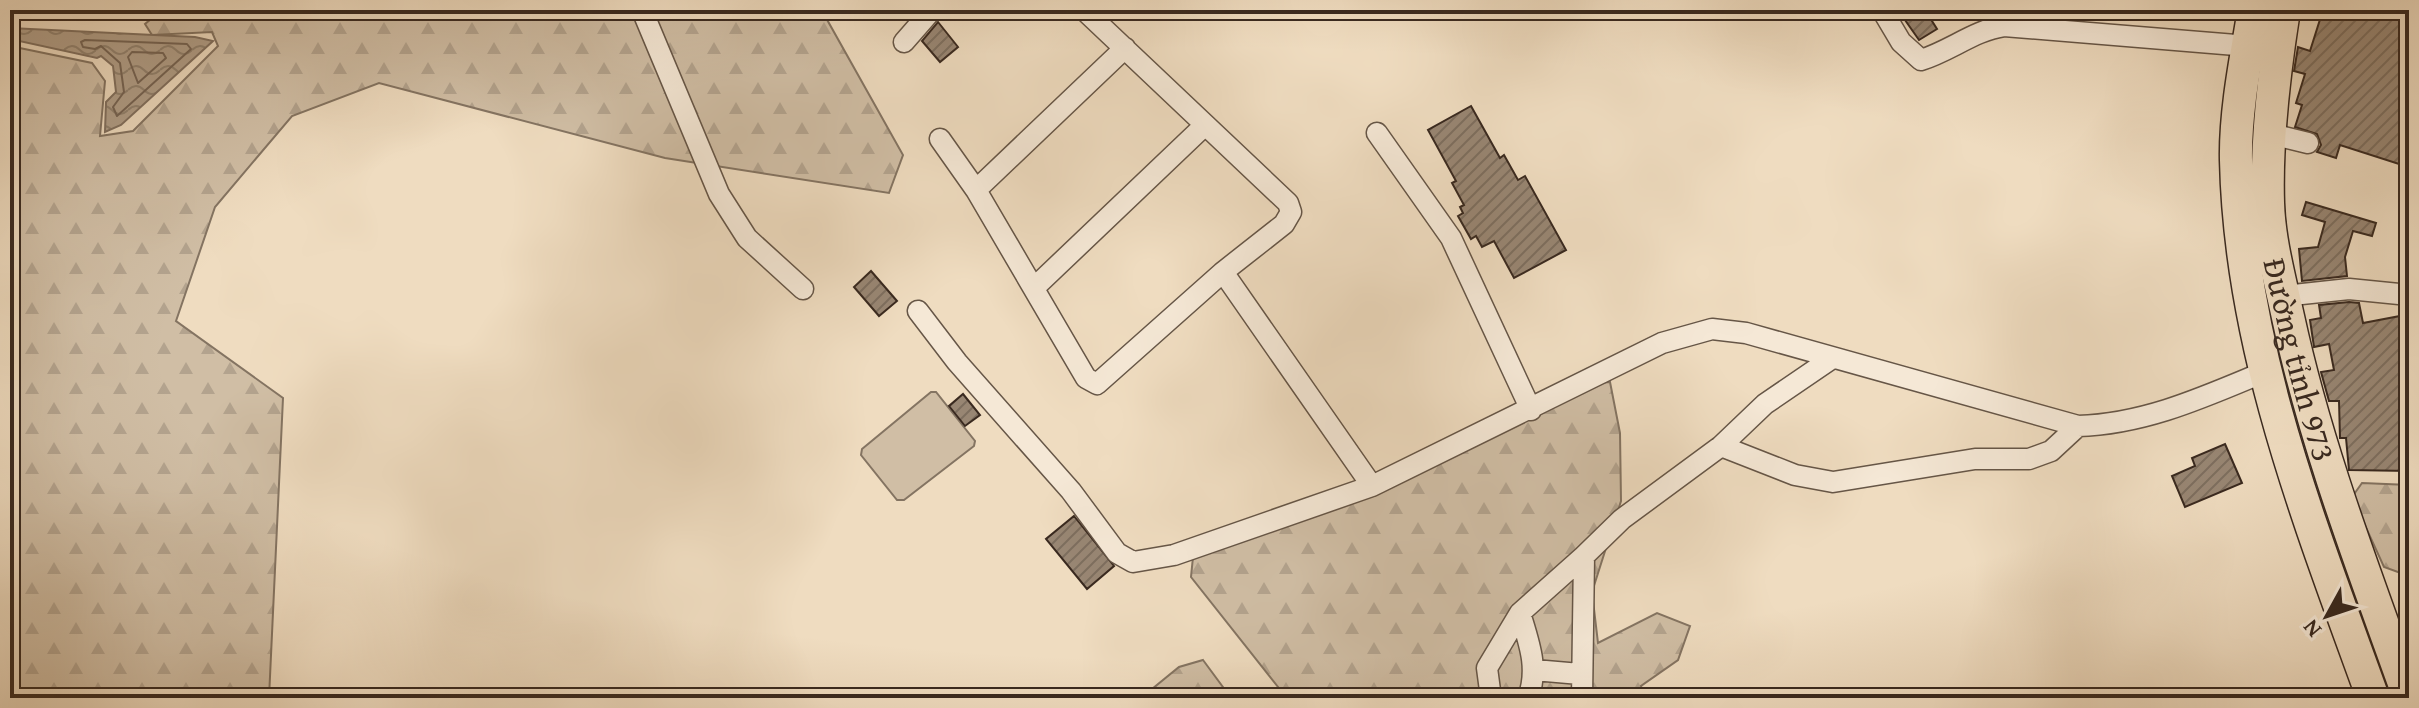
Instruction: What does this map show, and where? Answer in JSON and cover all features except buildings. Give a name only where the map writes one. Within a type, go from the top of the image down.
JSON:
[{"type":"main road","name":"Đường tỉnh 973","points":[[2254,10],[2236,159],[2245,260],[2264,372],[2289,466],[2373,698]]},
{"type":"main road","name":"Đường tỉnh 973","points":[[2284,10],[2271,134],[2268,205],[2283,296],[2300,372],[2334,488],[2409,697]]},
{"type":"street","points":[[642,10],[719,194],[747,238],[803,289]]},
{"type":"street","points":[[904,42],[932,10]]},
{"type":"street","points":[[940,139],[976,190],[1086,378],[1097,384],[1223,272],[1284,224],[1291,212],[1278,193],[1084,10]]},
{"type":"street","points":[[1882,10],[1905,47],[1921,60],[1943,53],[1987,28],[2004,26],[2248,46]]},
{"type":"street","points":[[976,190],[1125,48]]},
{"type":"street","points":[[1035,287],[1204,126]]},
{"type":"street","points":[[1377,133],[1451,238],[1531,410]]},
{"type":"street","points":[[2271,134],[2308,143]]},
{"type":"street","points":[[1223,272],[1372,486]]},
{"type":"street","points":[[2283,296],[2349,289],[2409,295]]},
{"type":"street","points":[[918,311],[957,362],[1071,491],[1117,553],[1133,562],[1174,555],[1372,486],[1662,343],[1712,329],[1746,333],[2078,426],[2133,420],[2175,409],[2264,372]]},
{"type":"street","points":[[1491,698],[1487,668],[1520,613],[1622,519],[1721,446],[1765,404],[1831,359]]},
{"type":"street","points":[[1721,446],[1795,475],[1833,482],[1975,459],[2029,459],[2051,451],[2078,426]]},
{"type":"street","points":[[1582,698],[1584,556]]},
{"type":"street","points":[[1520,613],[1534,670],[1528,698]]},
{"type":"street","points":[[1534,670],[1580,674]]},
{"type":"green space","points":[[162,10],[830,10],[825,16],[903,155],[889,193],[665,158],[379,83],[292,116],[215,207],[176,321],[283,398],[269,698],[10,698],[10,46],[92,63],[105,81],[100,136],[133,131],[218,46],[212,32],[152,35],[145,24]]},
{"type":"green space","points":[[1610,382],[1620,433],[1621,501],[1592,592],[1598,643],[1657,613],[1690,626],[1678,660],[1641,686],[1644,698],[1281,698],[1282,692],[1191,577],[1193,557],[1597,383]]},
{"type":"green space","points":[[931,392],[936,392],[975,441],[974,446],[904,500],[897,500],[861,455],[862,449]]},
{"type":"green space","points":[[2362,483],[2409,485],[2409,576],[2384,567],[2352,497]]},
{"type":"green space","points":[[1203,660],[1231,698],[1141,698],[1179,667]]},
{"type":"water","points":[[10,28],[195,37],[213,41],[121,125],[105,132],[106,102],[116,92],[113,66],[101,56],[97,58],[10,39]]}]
